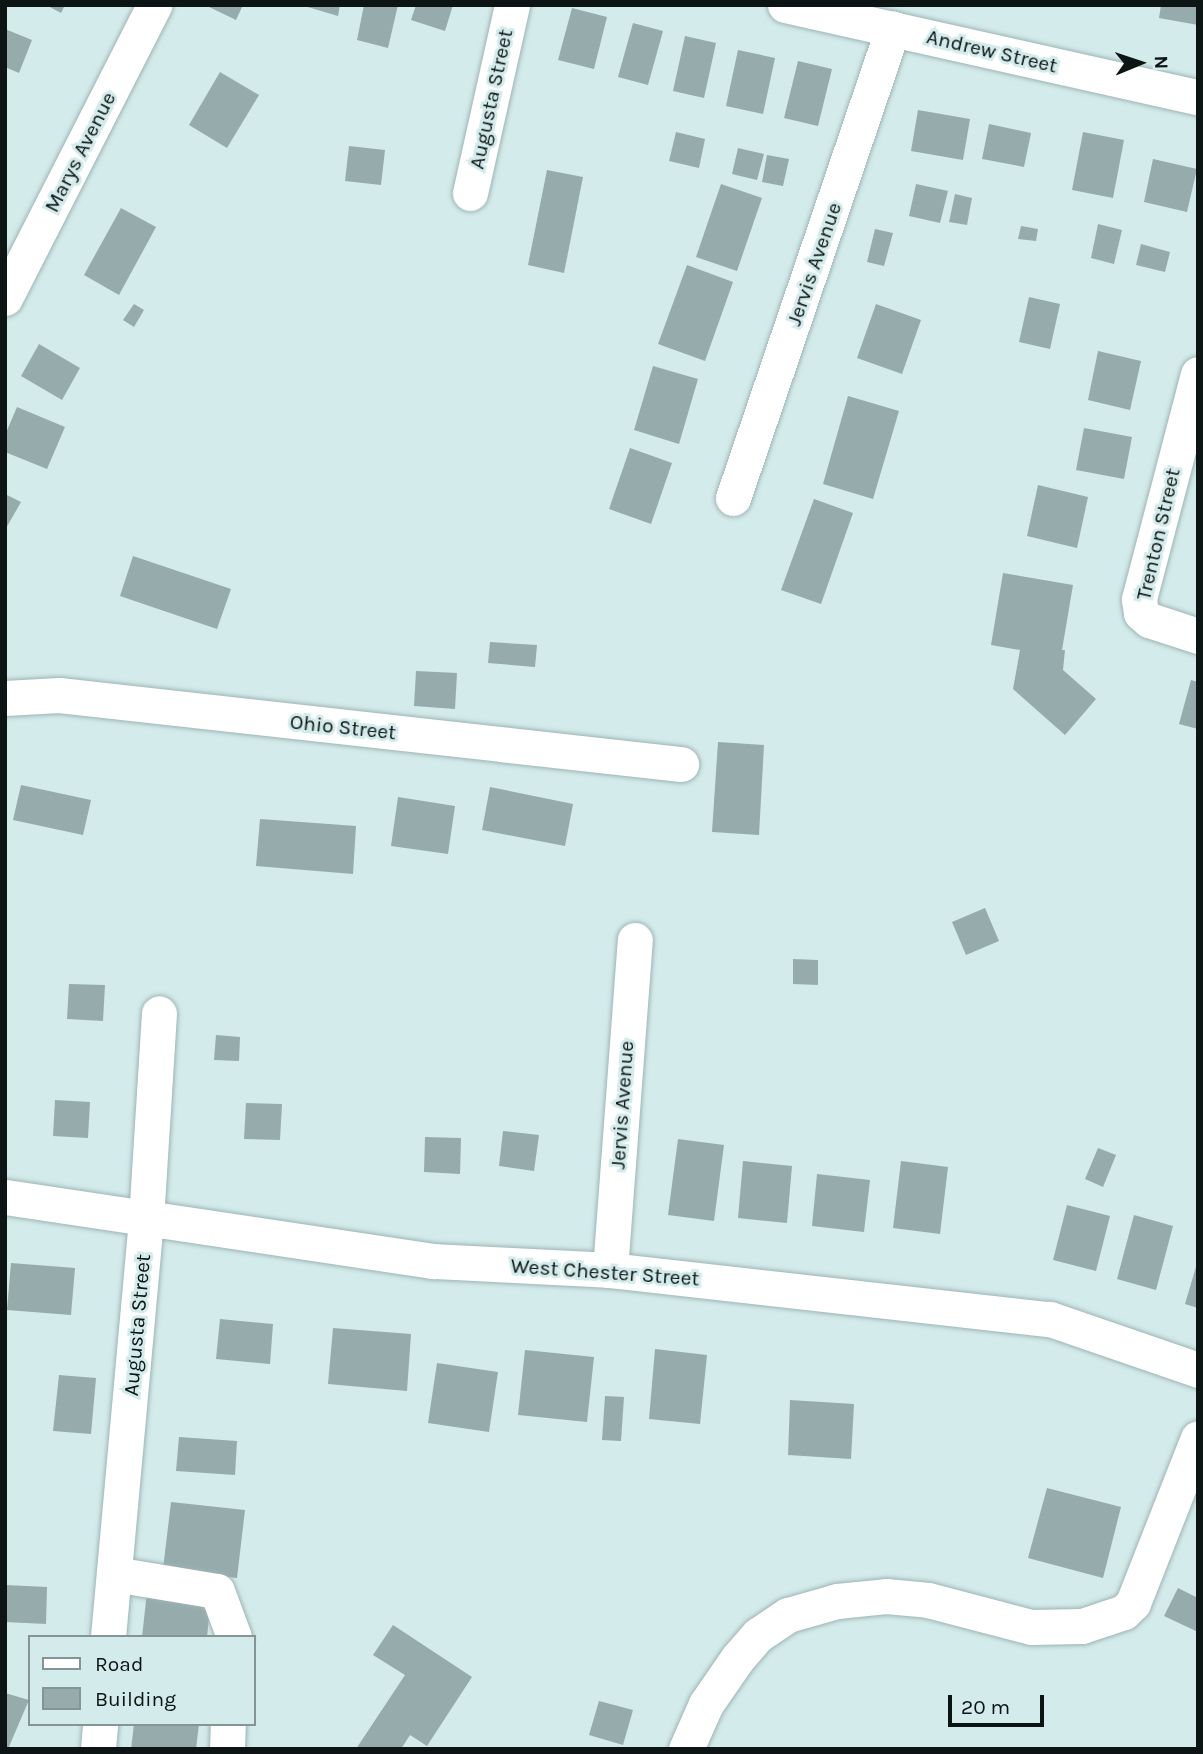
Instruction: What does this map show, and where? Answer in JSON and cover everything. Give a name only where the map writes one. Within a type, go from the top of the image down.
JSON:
[{"type":"street","name":"Marys Avenue","points":[[5,298],[154,5]]},
{"type":"street","name":"Augusta Street","points":[[470,193],[512,5]]},
{"type":"street","name":"Andrew Street","points":[[785,5],[1198,97]]},
{"type":"street","name":"Jervis Avenue","points":[[733,498],[893,29]]},
{"type":"street","name":"Trenton Street","points":[[1198,374],[1144,577],[1141,613],[1155,623],[1198,636]]},
{"type":"street","name":"Ohio Street","points":[[5,698],[59,695],[681,764]]},
{"type":"street","name":"Jervis Avenue","points":[[610,1270],[635,940]]},
{"type":"street","name":"Augusta Street","points":[[108,1635],[146,1220],[159,1013]]},
{"type":"street","name":"West Chester Street","points":[[5,1197],[433,1261],[610,1270],[1050,1319],[1198,1370]]},
{"type":"street","points":[[686,1749],[706,1704],[737,1660],[758,1635],[788,1615],[837,1601],[886,1596],[928,1600],[1031,1627],[1082,1626],[1124,1612],[1133,1603],[1198,1438]]},
{"type":"street","points":[[114,1574],[218,1591],[233,1635]]},
{"type":"street","points":[[98,1749],[100,1726]]},
{"type":"street","points":[[227,1749],[228,1726]]},
{"type":"building","points":[[46,5],[65,5],[61,13]]},
{"type":"building","points":[[205,5],[243,5],[236,20]]},
{"type":"building","points":[[301,5],[340,5],[338,16]]},
{"type":"building","points":[[364,5],[398,5],[388,48],[357,40]]},
{"type":"building","points":[[416,5],[453,5],[445,31],[411,20]]},
{"type":"building","points":[[1161,5],[1198,5],[1198,25],[1159,18]]},
{"type":"building","points":[[572,8],[607,17],[594,69],[558,60]]},
{"type":"building","points":[[633,23],[663,31],[648,85],[618,77]]},
{"type":"building","points":[[5,29],[32,40],[19,73],[5,67]]},
{"type":"building","points":[[685,36],[716,43],[704,98],[673,91]]},
{"type":"building","points":[[738,50],[775,58],[763,114],[726,106]]},
{"type":"building","points":[[798,61],[832,69],[818,126],[784,118]]},
{"type":"building","points":[[220,72],[259,95],[227,148],[189,125]]},
{"type":"building","points":[[918,110],[970,119],[963,160],[911,151]]},
{"type":"building","points":[[989,124],[1031,133],[1024,167],[982,159]]},
{"type":"building","points":[[676,132],[705,139],[699,168],[669,161]]},
{"type":"building","points":[[1083,132],[1124,140],[1113,198],[1072,190]]},
{"type":"building","points":[[349,146],[385,150],[381,185],[345,181]]},
{"type":"building","points":[[738,148],[764,154],[757,180],[732,174]]},
{"type":"building","points":[[767,155],[789,159],[783,186],[762,182]]},
{"type":"building","points":[[1153,159],[1197,169],[1187,212],[1144,202]]},
{"type":"building","points":[[547,170],[583,177],[564,273],[528,265]]},
{"type":"building","points":[[721,184],[762,198],[737,271],[696,257]]},
{"type":"building","points":[[916,184],[948,191],[940,223],[909,216]]},
{"type":"building","points":[[955,194],[972,198],[967,225],[949,222]]},
{"type":"building","points":[[121,208],[156,227],[119,295],[84,275]]},
{"type":"building","points":[[1098,224],[1122,230],[1114,264],[1091,258]]},
{"type":"building","points":[[1021,226],[1038,229],[1036,241],[1018,239]]},
{"type":"building","points":[[875,229],[893,233],[884,266],[867,262]]},
{"type":"building","points":[[1141,244],[1170,252],[1165,272],[1136,265]]},
{"type":"building","points":[[687,265],[733,282],[705,361],[658,344]]},
{"type":"building","points":[[1029,297],[1060,304],[1050,349],[1019,342]]},
{"type":"building","points":[[134,304],[144,310],[134,327],[123,320]]},
{"type":"building","points":[[876,304],[921,320],[902,374],[857,358]]},
{"type":"building","points":[[39,344],[80,368],[62,400],[21,376]]},
{"type":"building","points":[[1098,351],[1141,361],[1130,410],[1088,400]]},
{"type":"building","points":[[653,366],[698,379],[679,444],[634,430]]},
{"type":"building","points":[[848,396],[899,411],[873,499],[823,484]]},
{"type":"building","points":[[17,407],[65,427],[47,469],[5,452],[5,435]]},
{"type":"building","points":[[1084,428],[1132,437],[1124,479],[1076,470]]},
{"type":"building","points":[[630,448],[672,463],[651,524],[609,509]]},
{"type":"building","points":[[1038,485],[1088,497],[1077,548],[1027,536]]},
{"type":"building","points":[[5,494],[21,502],[5,530]]},
{"type":"building","points":[[814,499],[853,513],[821,604],[781,590]]},
{"type":"building","points":[[133,556],[231,589],[217,629],[120,596]]},
{"type":"building","points":[[1003,573],[1073,585],[1062,650],[1065,650],[1063,670],[1096,699],[1065,735],[1013,689],[1020,650],[991,645]]},
{"type":"building","points":[[490,642],[537,645],[535,667],[488,663]]},
{"type":"building","points":[[416,671],[457,673],[455,709],[414,706]]},
{"type":"building","points":[[1191,680],[1198,682],[1198,729],[1179,724]]},
{"type":"building","points":[[718,742],[764,745],[759,835],[712,832]]},
{"type":"building","points":[[21,785],[91,800],[83,835],[13,820]]},
{"type":"building","points":[[490,787],[573,804],[565,846],[482,830]]},
{"type":"building","points":[[398,797],[455,806],[448,854],[391,846]]},
{"type":"building","points":[[260,819],[356,826],[353,874],[256,866]]},
{"type":"building","points":[[985,908],[999,941],[966,955],[952,922]]},
{"type":"building","points":[[793,959],[818,960],[818,985],[793,984]]},
{"type":"building","points":[[69,984],[105,985],[103,1021],[67,1019]]},
{"type":"building","points":[[216,1035],[240,1037],[239,1061],[214,1060]]},
{"type":"building","points":[[55,1100],[90,1102],[88,1138],[53,1136]]},
{"type":"building","points":[[246,1103],[282,1104],[280,1140],[244,1139]]},
{"type":"building","points":[[503,1131],[539,1135],[534,1171],[499,1166]]},
{"type":"building","points":[[425,1137],[461,1138],[460,1174],[424,1172]]},
{"type":"building","points":[[678,1139],[724,1145],[714,1221],[668,1215]]},
{"type":"building","points":[[1098,1148],[1116,1155],[1103,1187],[1085,1179]]},
{"type":"building","points":[[743,1161],[792,1166],[787,1223],[738,1218]]},
{"type":"building","points":[[901,1161],[948,1167],[940,1234],[893,1228]]},
{"type":"building","points":[[817,1174],[870,1180],[864,1232],[812,1226]]},
{"type":"building","points":[[1067,1205],[1110,1216],[1096,1271],[1053,1260]]},
{"type":"building","points":[[1134,1215],[1173,1226],[1156,1290],[1117,1279]]},
{"type":"building","points":[[1198,1260],[1198,1308],[1185,1304]]},
{"type":"building","points":[[11,1263],[75,1268],[71,1315],[7,1310]]},
{"type":"building","points":[[220,1319],[273,1324],[270,1364],[216,1359]]},
{"type":"building","points":[[333,1328],[411,1334],[407,1391],[328,1384]]},
{"type":"building","points":[[655,1349],[707,1355],[700,1424],[649,1419]]},
{"type":"building","points":[[525,1350],[594,1357],[587,1422],[518,1415]]},
{"type":"building","points":[[437,1363],[498,1372],[489,1432],[428,1423]]},
{"type":"building","points":[[59,1375],[96,1378],[91,1434],[53,1431]]},
{"type":"building","points":[[605,1396],[624,1397],[621,1441],[602,1440]]},
{"type":"building","points":[[790,1400],[854,1404],[851,1459],[788,1455]]},
{"type":"building","points":[[179,1437],[237,1441],[235,1475],[176,1471]]},
{"type":"building","points":[[1047,1488],[1121,1507],[1103,1578],[1028,1558]]},
{"type":"building","points":[[171,1502],[245,1510],[237,1578],[163,1569]]},
{"type":"building","points":[[5,1585],[47,1587],[46,1624],[5,1622]]},
{"type":"building","points":[[1178,1588],[1198,1598],[1198,1632],[1164,1616]]},
{"type":"building","points":[[147,1592],[211,1598],[207,1635],[142,1635]]},
{"type":"building","points":[[393,1625],[472,1677],[427,1746],[410,1735],[401,1749],[356,1749],[405,1675],[373,1655]]},
{"type":"building","points":[[5,1693],[28,1700],[28,1702],[8,1749],[5,1749]]},
{"type":"building","points":[[599,1701],[633,1710],[623,1745],[589,1735]]},
{"type":"building","points":[[134,1726],[199,1726],[196,1749],[131,1749]]}]
